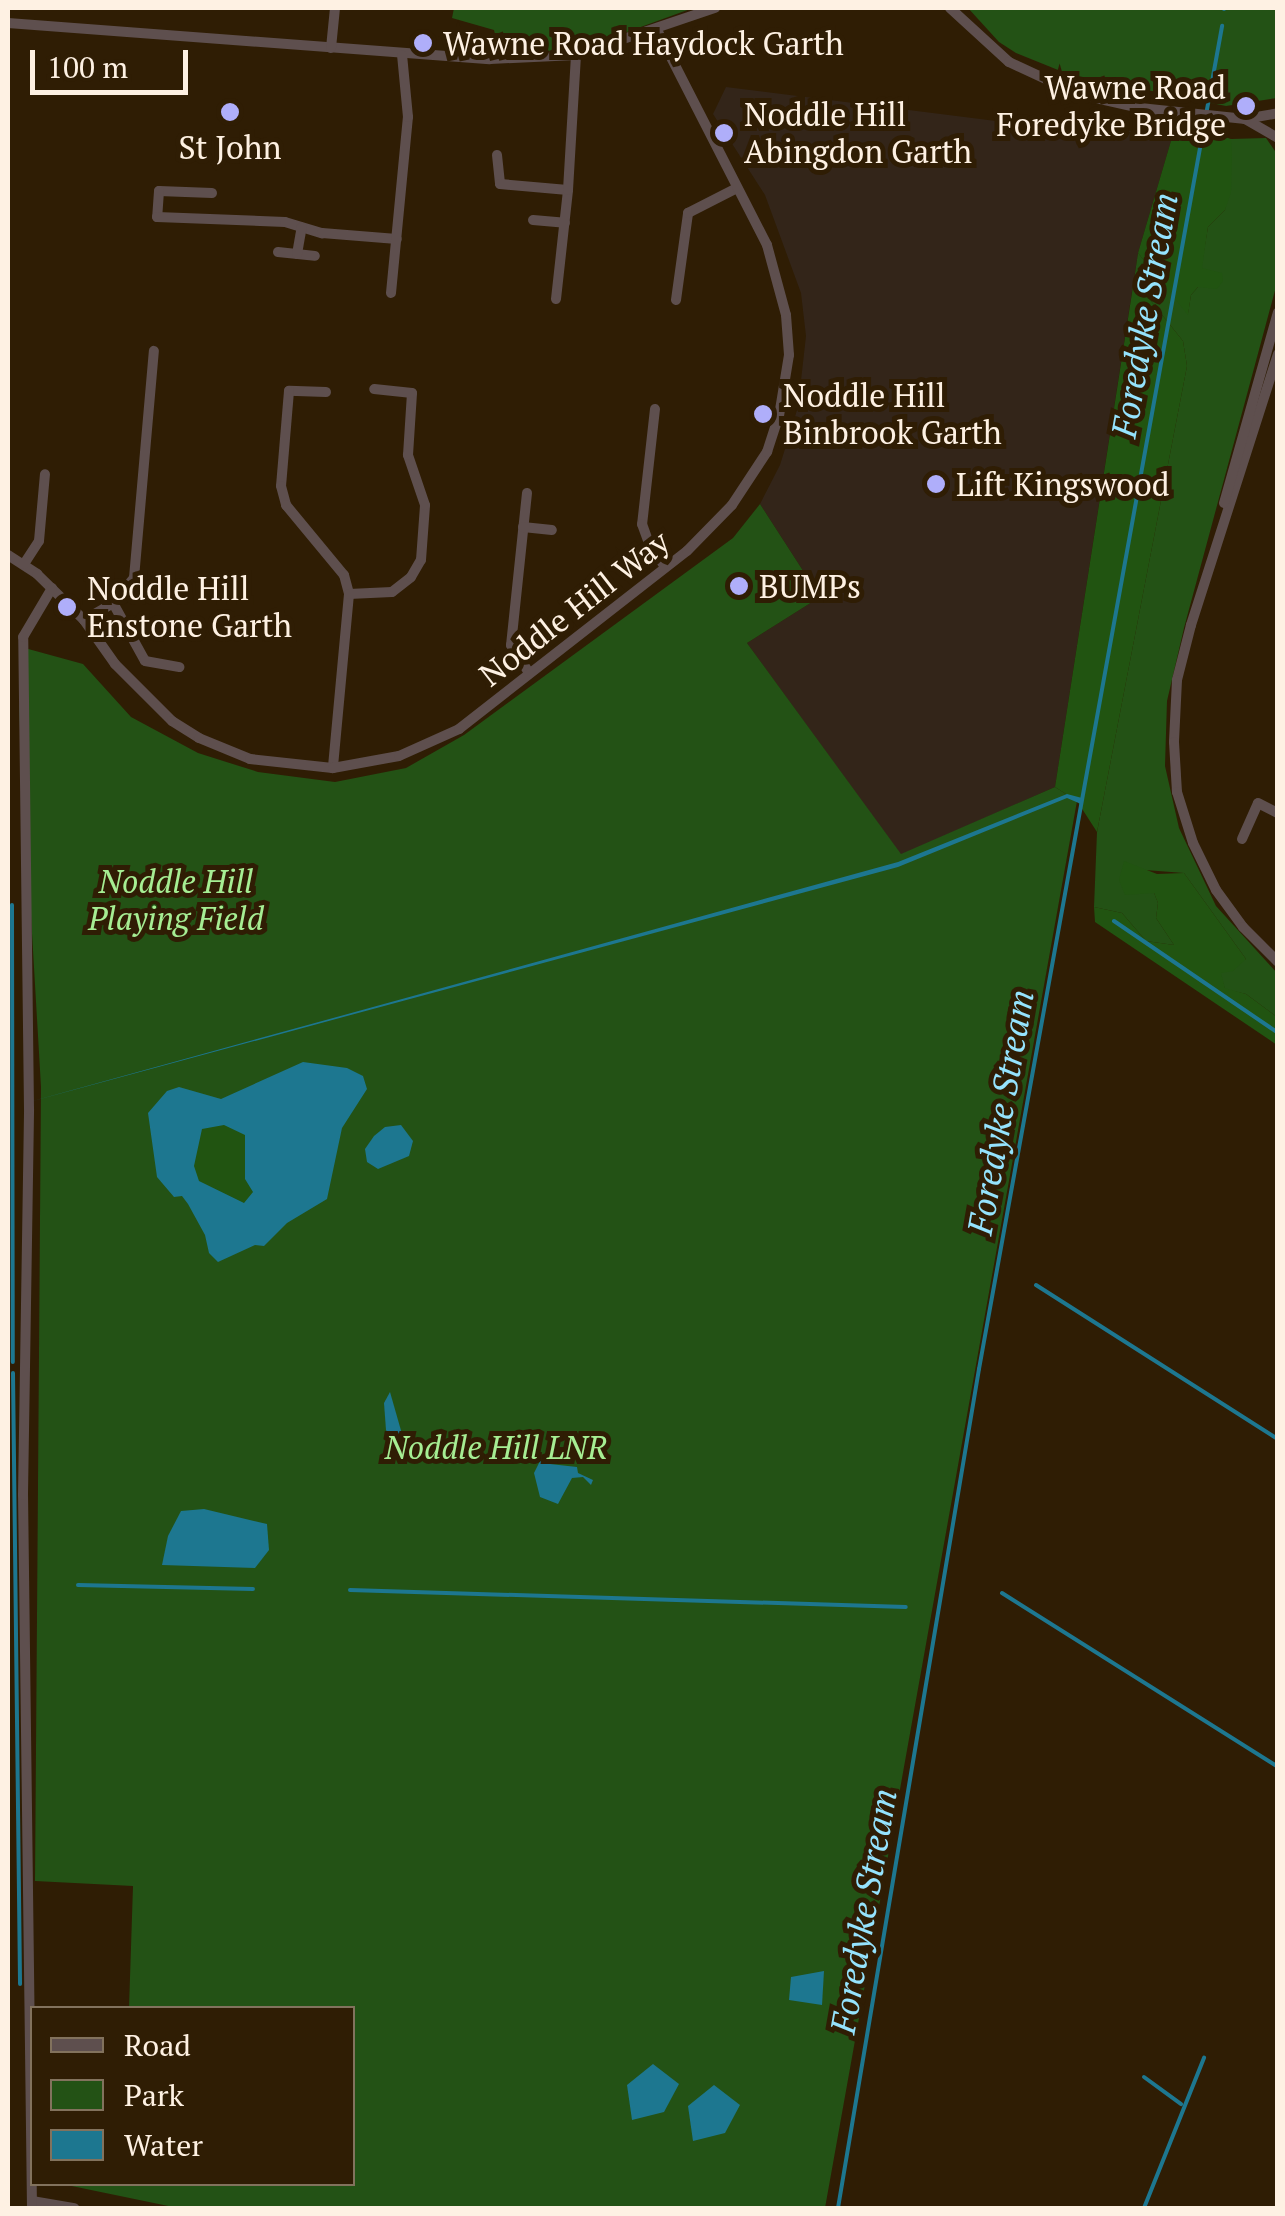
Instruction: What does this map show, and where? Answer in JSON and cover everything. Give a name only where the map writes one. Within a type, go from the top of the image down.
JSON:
[{"type":"street","points":[[331,48],[334,8]]},
{"type":"street","points":[[8,24],[460,58],[576,54],[716,8]]},
{"type":"street","points":[[950,8],[1009,62],[1066,90],[1140,108],[1245,120],[1278,138]]},
{"type":"street","name":"Noddle Hill Way","points":[[8,554],[52,588],[84,620],[148,701],[199,738],[250,758],[333,768],[399,756],[459,729],[665,567],[732,505],[766,452],[786,383],[786,315],[778,276],[657,30]]},
{"type":"street","points":[[556,299],[568,190],[576,54]]},
{"type":"street","points":[[391,292],[408,117],[402,55]]},
{"type":"street","points":[[1245,120],[1278,113]]},
{"type":"street","points":[[498,155],[500,184],[568,190]]},
{"type":"street","points":[[676,300],[688,214],[737,188]]},
{"type":"street","points":[[212,193],[159,191],[157,217],[285,222],[397,239]]},
{"type":"street","points":[[532,220],[565,223]]},
{"type":"street","points":[[297,254],[302,227]]},
{"type":"street","points":[[278,252],[315,256]]},
{"type":"street","points":[[1278,312],[1177,680],[1177,792],[1193,843],[1216,890],[1243,927],[1278,962]]},
{"type":"street","points":[[84,620],[112,603],[134,578],[154,350]]},
{"type":"street","points":[[1213,552],[1278,354]]},
{"type":"street","points":[[349,594],[392,592],[411,577],[421,560],[425,505],[408,455],[412,393],[374,389]]},
{"type":"street","points":[[326,392],[289,391],[281,493],[336,563],[349,594],[333,768]]},
{"type":"street","points":[[655,409],[642,524],[650,546],[665,567]]},
{"type":"street","points":[[24,564],[39,541],[46,474]]},
{"type":"street","points":[[527,493],[510,644],[529,674]]},
{"type":"street","points":[[523,527],[552,530]]},
{"type":"street","points":[[30,2047],[23,1495],[29,1109],[24,636],[52,588]]},
{"type":"street","points":[[112,603],[145,662],[179,667]]},
{"type":"street","points":[[1242,839],[1258,803],[1278,813]]},
{"type":"street","points":[[32,2205],[74,2208]]},
{"type":"shaded area","name":"Lift Kingswood","points":[[726,87],[996,121],[1173,134],[1138,253],[1055,787],[901,855],[747,643],[820,597],[760,504],[780,465],[798,407],[806,336],[801,293],[765,195],[713,114]]},
{"type":"green space","points":[[454,8],[693,8],[605,40],[554,51],[499,51],[494,30],[452,18]]},
{"type":"green space","points":[[968,8],[1277,8],[1277,98],[1226,106],[1068,74],[999,42]]},
{"type":"green space","points":[[1173,134],[1216,134],[1231,139],[1231,192],[1225,210],[1208,227],[1202,268],[1222,273],[1223,281],[1217,289],[1198,287],[1191,295],[1188,315],[1138,253]]},
{"type":"green space","points":[[1266,138],[1277,154],[1277,283],[1167,701],[1165,766],[1179,828],[1216,906],[1277,973],[1277,1017],[1246,994],[1225,989],[1220,973],[1246,959],[1184,873],[1145,870],[1158,903],[1156,918],[1174,945],[1146,941],[1122,913],[1094,907],[1097,832],[1187,366],[1183,341],[1134,280],[1138,253],[1188,313],[1191,295],[1198,287],[1208,227],[1225,210],[1231,139]]},
{"type":"green space","points":[[1134,280],[1183,341],[1187,366],[1097,832],[1077,801],[1055,787]]},
{"type":"green space","name":"Noddle Hill LNR","points":[[760,504],[820,597],[747,643],[901,854],[1055,787],[1077,801],[825,2208],[178,2208],[72,2186],[355,2186],[355,2006],[129,2006],[133,1886],[35,1881],[41,1087],[19,711],[21,647],[83,664],[131,717],[198,753],[258,772],[335,782],[406,768],[464,735],[733,538]]},
{"type":"green space","points":[[1124,861],[1157,874],[1184,873],[1246,959],[1233,971],[1221,973],[1225,988],[1246,994],[1277,1017],[1277,1045],[1095,922],[1094,907],[1122,913],[1146,941],[1174,945],[1156,918],[1158,903],[1154,893],[1125,895],[1119,880]]},
{"type":"green space","points":[[224,1125],[245,1135],[245,1179],[253,1192],[244,1203],[199,1181],[194,1166],[203,1128]]},
{"type":"water","points":[[1067,794],[1082,798],[1081,804],[1067,798],[898,867],[29,1102],[898,862]]},
{"type":"water","points":[[303,1062],[347,1068],[363,1076],[367,1089],[342,1128],[327,1199],[287,1223],[264,1246],[255,1245],[218,1262],[209,1253],[205,1235],[188,1204],[182,1196],[174,1197],[157,1177],[148,1113],[167,1091],[179,1087],[221,1099]],"holes":[[[224,1125],[245,1135],[245,1179],[253,1192],[244,1203],[199,1181],[194,1166],[202,1129]]]},
{"type":"water","points":[[401,1125],[413,1141],[409,1156],[378,1169],[367,1162],[365,1149],[374,1136],[385,1127]]},
{"type":"water","points":[[390,1392],[402,1434],[392,1439],[386,1430],[384,1403]]},
{"type":"water","points":[[543,1455],[550,1464],[577,1467],[578,1473],[593,1480],[591,1485],[583,1477],[572,1478],[558,1504],[540,1497],[534,1473]]},
{"type":"water","points":[[204,1509],[267,1524],[269,1550],[255,1568],[162,1565],[168,1536],[181,1511]]},
{"type":"water","points":[[824,1971],[822,2005],[789,2000],[791,1977]]},
{"type":"water","points":[[653,2064],[679,2084],[664,2112],[632,2120],[627,2085]]},
{"type":"water","points":[[714,2085],[740,2105],[725,2133],[693,2141],[688,2106]]},
{"type":"waterway","name":"Foredyke Stream","points":[[838,2208],[979,1369],[1222,26]]},
{"type":"waterway","points":[[12,905],[13,1362]]},
{"type":"waterway","points":[[1114,921],[1278,1033]]},
{"type":"waterway","points":[[1036,1285],[1278,1439]]},
{"type":"waterway","points":[[13,1373],[20,1984]]},
{"type":"waterway","points":[[78,1585],[253,1589]]},
{"type":"waterway","points":[[350,1590],[906,1607]]},
{"type":"waterway","points":[[1002,1593],[1278,1767]]},
{"type":"waterway","points":[[1144,2208],[1204,2058]]},
{"type":"waterway","points":[[1144,2077],[1181,2104]]},
{"type":"place","name":"Wawne Road Haydock Garth","points":[[423,43]]},
{"type":"place","name":"Wawne Road Foredyke Bridge","points":[[1246,106]]},
{"type":"place","name":"St John","points":[[230,112]]},
{"type":"place","name":"Noddle Hill Abingdon Garth","points":[[724,133]]},
{"type":"place","name":"Noddle Hill Binbrook Garth","points":[[763,414]]},
{"type":"place","name":"Lift Kingswood","points":[[936,484]]},
{"type":"place","name":"BUMPs","points":[[739,586]]},
{"type":"place","name":"Noddle Hill Enstone Garth","points":[[67,607]]},
{"type":"park label","name":"Noddle Hill Playing Field","points":[[176,900]]}]
